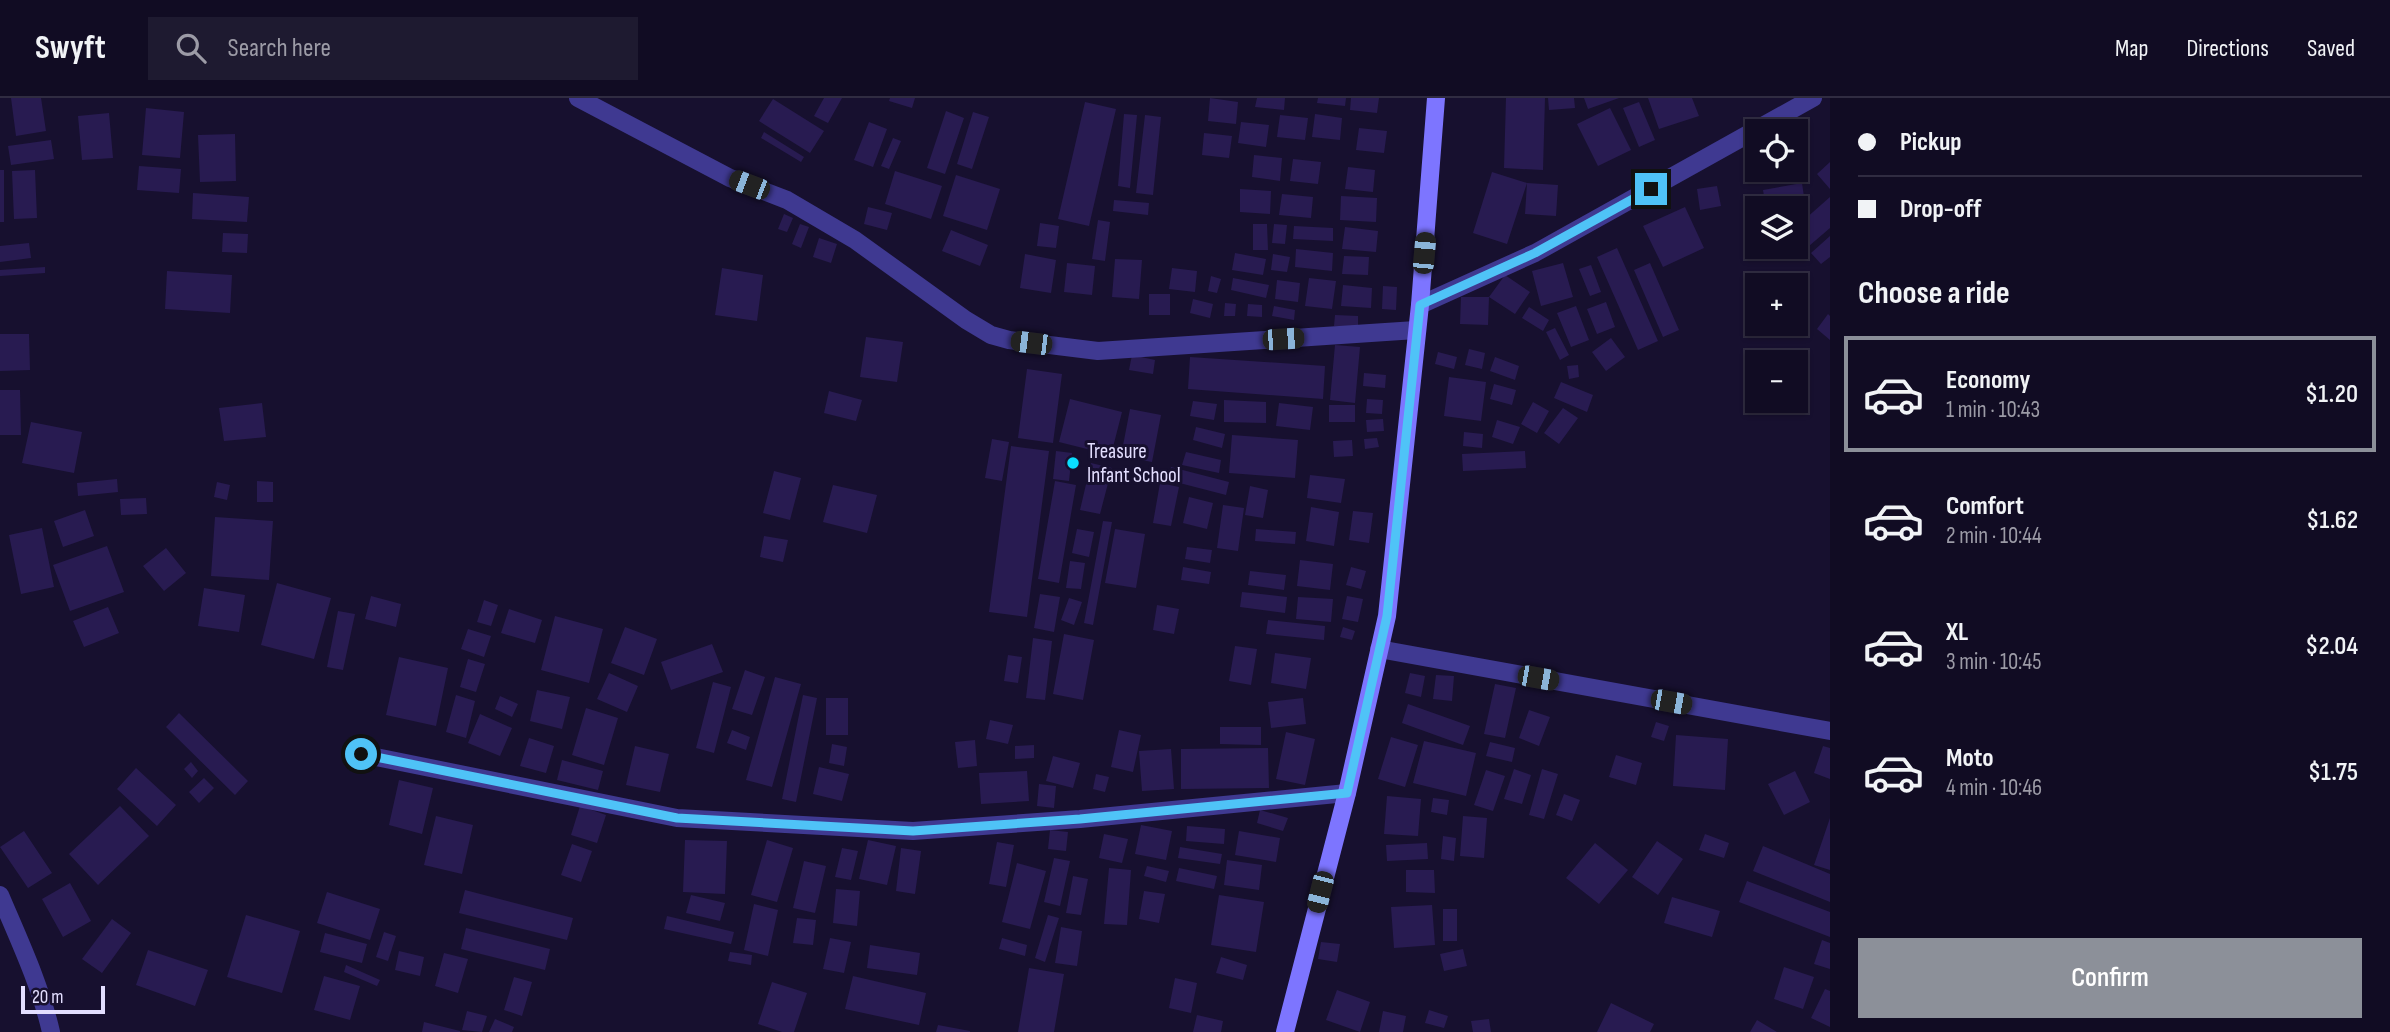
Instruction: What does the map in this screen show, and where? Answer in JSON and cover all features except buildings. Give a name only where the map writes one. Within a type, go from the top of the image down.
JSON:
[{"type":"street","points":[[578,98],[730,178],[787,200],[855,240],[965,320],[991,335],[1009,340],[1098,351],[1416,330]]},
{"type":"street","points":[[1285,1032],[1347,793],[1387,616],[1420,305],[1436,98]]},
{"type":"street","points":[[1420,305],[1535,253],[1813,98]]},
{"type":"street","points":[[1379,649],[1830,731]]},
{"type":"street","points":[[361,754],[677,818],[913,831],[1080,819],[1347,793]]},
{"type":"street","points":[[0,895],[34,972],[51,1032]]},
{"type":"place","name":"Treasure Infant School","points":[[1073,463]]},
{"type":"route","points":[[361,754],[677,818],[913,831],[1080,819],[1347,793],[1387,616],[1420,305],[1535,253],[1651,189]]}]
